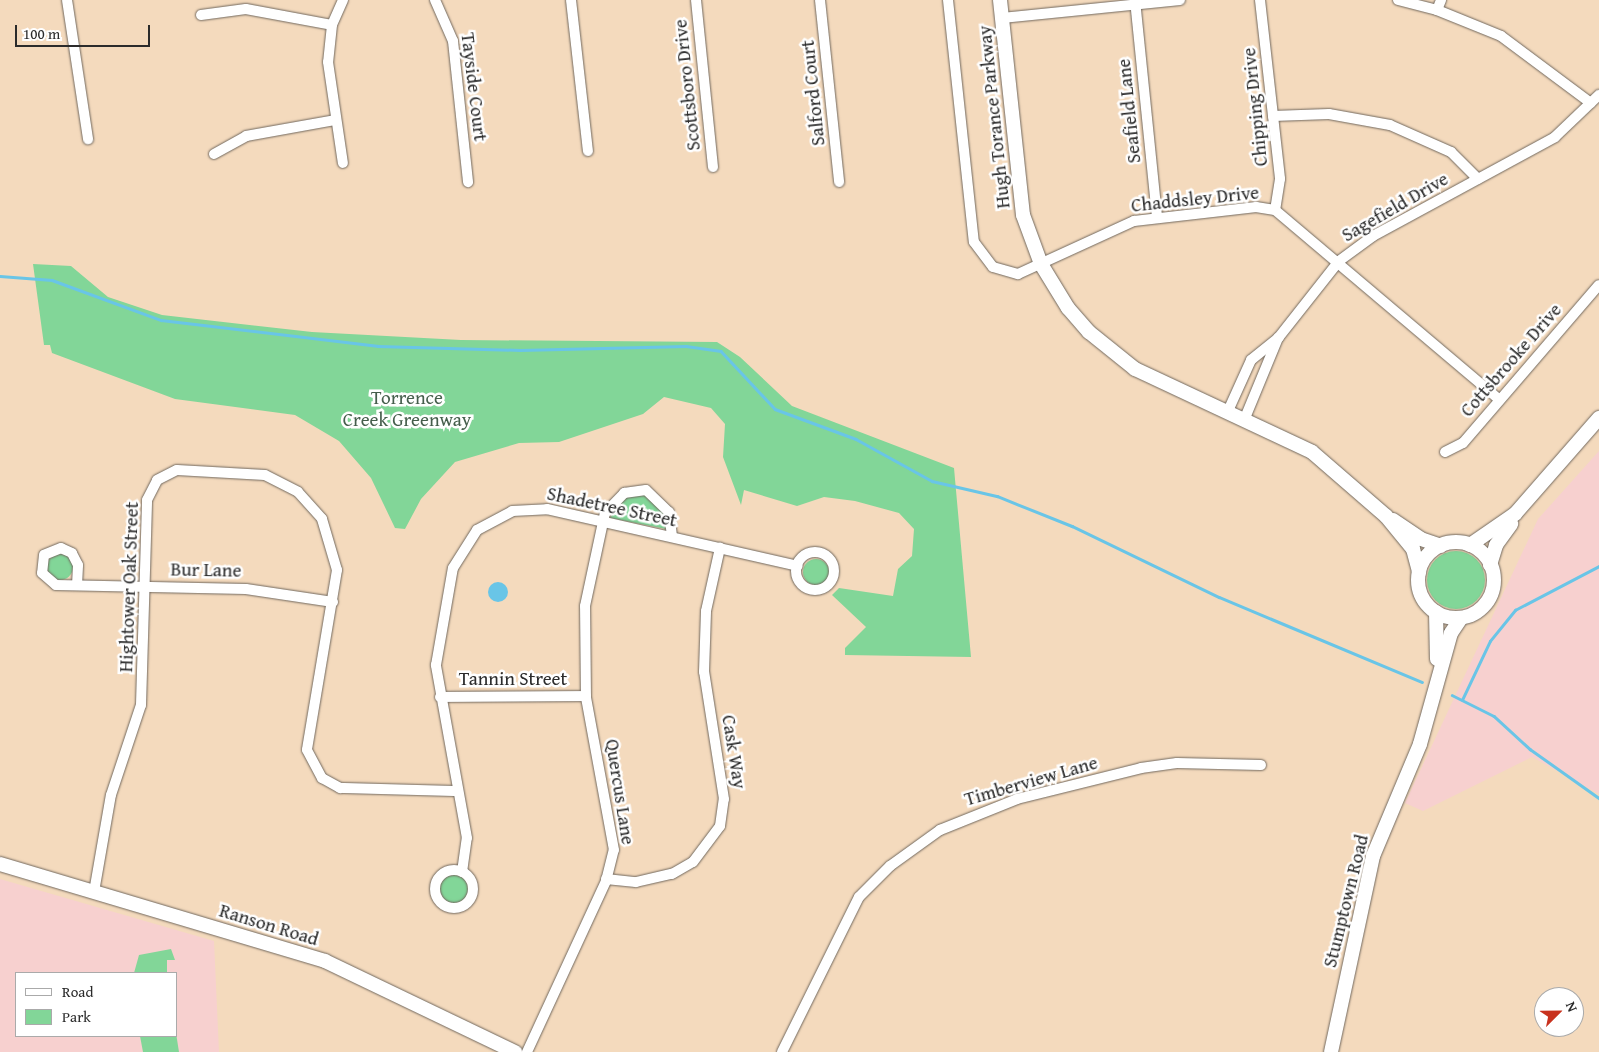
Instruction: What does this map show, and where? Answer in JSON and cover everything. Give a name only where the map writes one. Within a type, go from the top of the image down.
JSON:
[{"type":"street","points":[[67,0],[88,140]]},
{"type":"street","points":[[343,0],[332,25],[328,62],[335,120],[343,163]]},
{"type":"street","name":"Tayside Court","points":[[435,0],[453,41],[468,182]]},
{"type":"street","points":[[571,0],[588,151]]},
{"type":"street","name":"Scottsboro Drive","points":[[696,0],[713,167]]},
{"type":"street","name":"Salford Court","points":[[820,0],[839,182]]},
{"type":"street","name":"Chaddsley Drive","points":[[948,0],[974,242],[984,260],[1005,273],[1018,274],[1125,224],[1157,218],[1256,207],[1275,210],[1339,261],[1500,400]]},
{"type":"street","name":"Hugh Torance Parkway","points":[[1000,0],[1018,192],[1041,264],[1068,308],[1111,352],[1164,386],[1245,418],[1312,452],[1386,516],[1421,540],[1440,546]]},
{"type":"street","points":[[1002,18],[1135,3],[1180,0]]},
{"type":"street","name":"Chipping Drive","points":[[1260,0],[1281,188],[1275,210]]},
{"type":"street","points":[[1398,0],[1439,5],[1500,36],[1592,103]]},
{"type":"street","name":"Seafield Lane","points":[[1135,3],[1157,218]]},
{"type":"street","points":[[201,15],[246,9],[332,25]]},
{"type":"street","name":"Sagefield Drive","points":[[1228,411],[1251,360],[1279,337],[1339,261],[1373,236],[1555,137],[1592,103],[1599,94]]},
{"type":"street","points":[[1273,116],[1329,114],[1390,124],[1451,152],[1478,179]]},
{"type":"street","points":[[214,154],[246,136],[335,120]]},
{"type":"street","name":"Cottsbrooke Drive","points":[[1444,452],[1463,442],[1599,285]]},
{"type":"street","points":[[1245,418],[1279,337]]},
{"type":"street","points":[[1516,514],[1470,545],[1440,546],[1427,557],[1419,572],[1424,599],[1436,612],[1461,618],[1477,611],[1489,599],[1493,588],[1490,565],[1496,545],[1516,514],[1599,418]]},
{"type":"street","name":"Hightower Oak Street","points":[[94,892],[111,795],[141,705],[147,500],[157,480],[177,470],[249,472],[265,475],[298,492],[322,519],[335,553],[333,602],[307,740],[315,770],[340,788],[458,791]]},
{"type":"street","name":"Quercus Lane","points":[[527,1052],[606,879],[614,850],[586,696],[585,606],[603,522],[616,498],[631,490],[646,490],[669,512],[672,537]]},
{"type":"street","name":"Shadetree Street","points":[[462,872],[467,838],[440,697],[436,665],[446,597],[460,553],[476,530],[512,511],[536,508],[798,566]]},
{"type":"street","name":"Hugh Torance Parkway","points":[[1386,516],[1413,549],[1419,572]]},
{"type":"street","points":[[1470,545],[1490,565]]},
{"type":"street","name":"Cask Way","points":[[606,879],[636,882],[672,874],[693,862],[720,826],[724,799],[704,672],[706,611],[720,548]]},
{"type":"street","name":"Bur Lane","points":[[77,585],[267,590],[333,602]]},
{"type":"street","name":"Stumptown Road","points":[[1436,612],[1437,677]]},
{"type":"street","name":"Stumptown Road","points":[[1331,1052],[1373,856],[1420,744],[1437,677],[1461,618]]},
{"type":"street","name":"Tannin Street","points":[[440,697],[586,696]]},
{"type":"street","name":"Timberview Lane","points":[[782,1052],[859,897],[890,866],[940,830],[1017,799],[1141,768],[1177,762],[1261,765]]},
{"type":"street","name":"Ranson Road","points":[[0,864],[325,961],[515,1052]]},
{"type":"shaded area","points":[[1599,451],[1599,794],[1532,757],[1423,811],[1405,803],[1538,519]]},
{"type":"shaded area","points":[[0,879],[214,941],[219,1052],[0,1052]]},
{"type":"green space","name":"Torrence Creek Greenway","points":[[33,264],[71,266],[108,297],[162,315],[312,332],[461,340],[717,342],[740,357],[792,406],[954,468],[971,657],[845,655],[845,648],[866,627],[832,595],[839,588],[893,596],[898,569],[912,556],[914,529],[899,513],[855,501],[824,497],[797,506],[744,490],[741,505],[723,457],[725,424],[711,408],[664,397],[643,414],[559,442],[519,443],[455,462],[421,499],[405,529],[395,528],[371,478],[339,441],[295,415],[175,399],[52,353],[50,345],[44,345]]},
{"type":"green space","points":[[634,495],[646,495],[666,514],[666,529],[610,518],[623,498]]},
{"type":"green space","points":[[1450,551],[1462,551],[1477,559],[1485,574],[1485,586],[1477,601],[1462,609],[1450,609],[1435,601],[1427,586],[1427,574],[1435,559]]},
{"type":"green space","points":[[60,554],[69,558],[73,567],[69,576],[60,580],[51,576],[47,567],[51,558]]},
{"type":"green space","points":[[816,559],[825,563],[829,572],[825,581],[816,585],[807,581],[803,572],[807,563]]},
{"type":"green space","points":[[454,875],[464,879],[468,889],[464,899],[454,903],[444,899],[440,889],[444,879]]},
{"type":"green space","points":[[171,949],[175,960],[167,960],[167,972],[134,972],[139,955]]},
{"type":"green space","points":[[140,1037],[177,1037],[179,1052],[143,1052]]},
{"type":"water","points":[[494,582],[502,582],[508,588],[508,596],[502,602],[494,602],[488,596],[488,588]]},
{"type":"waterway","points":[[0,276],[52,280],[161,320],[378,346],[520,350],[686,346],[721,351],[775,409],[856,439],[932,481],[997,496],[1072,526],[1219,597],[1422,682]]},
{"type":"waterway","points":[[1462,700],[1490,641],[1515,610],[1599,566]]},
{"type":"waterway","points":[[1452,695],[1494,716],[1530,749],[1599,798]]}]
